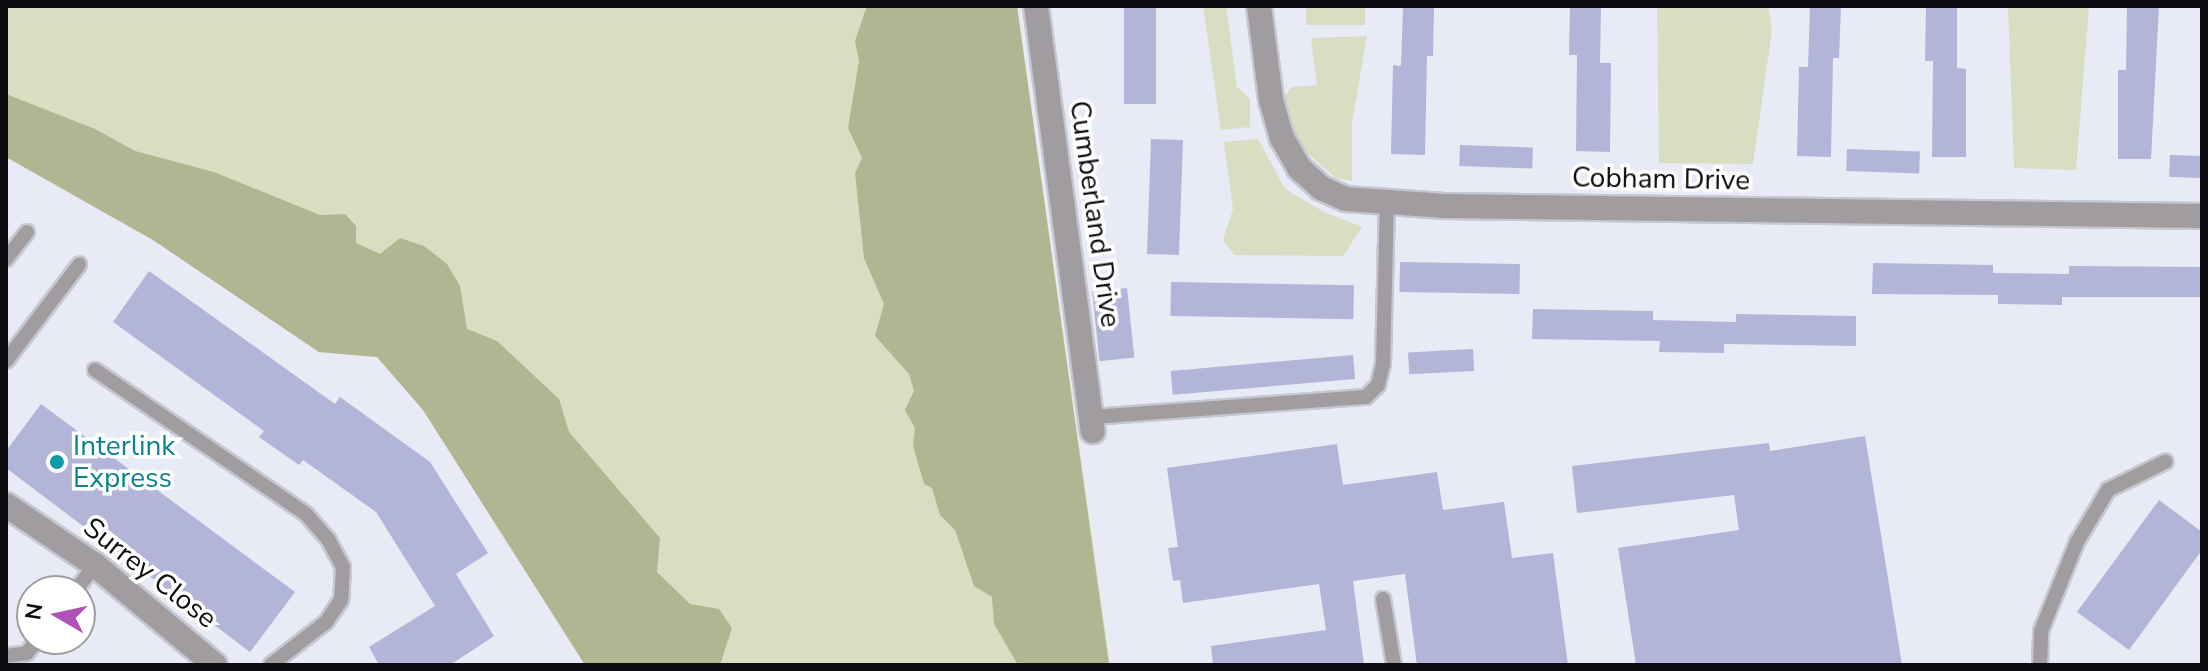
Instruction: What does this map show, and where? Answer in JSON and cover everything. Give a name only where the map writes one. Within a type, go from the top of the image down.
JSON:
[{"type":"street","name":"Cumberland Drive","points":[[1036,6],[1093,424]]},
{"type":"street","name":"Cobham Drive","points":[[1259,6],[1271,100],[1282,138],[1299,168],[1321,188],[1346,199],[1387,203],[2202,216]]},
{"type":"street","name":"Surrey Close","points":[[6,505],[95,565],[215,665]]},
{"type":"lane","points":[[1093,424],[1366,397],[1378,385],[1383,364],[1387,203]]},
{"type":"lane","points":[[6,259],[27,232]]},
{"type":"lane","points":[[6,361],[79,265]]},
{"type":"lane","points":[[95,370],[306,514],[328,539],[343,567],[341,600],[326,622],[271,665]]},
{"type":"lane","points":[[2040,665],[2041,631],[2077,542],[2108,490],[2165,462]]},
{"type":"lane","points":[[87,575],[95,565]]},
{"type":"lane","points":[[1383,599],[1394,665]]},
{"type":"lane","points":[[6,656],[28,659]]},
{"type":"green space","points":[[6,6],[1017,6],[1110,665],[585,665],[423,410],[377,357],[319,352],[153,240],[6,157]]},
{"type":"green space","points":[[867,6],[1017,6],[1109,665],[1018,665],[994,624],[992,597],[974,586],[955,530],[940,515],[932,488],[924,484],[913,446],[915,428],[905,410],[914,391],[909,374],[875,336],[884,304],[864,258],[855,173],[862,158],[848,128],[859,61],[855,41]]},
{"type":"green space","points":[[1203,6],[1226,6],[1237,87],[1250,99],[1250,127],[1221,130]]},
{"type":"green space","points":[[1306,6],[1365,6],[1365,25],[1306,25]]},
{"type":"green space","points":[[1657,6],[1768,6],[1772,30],[1753,164],[1659,163]]},
{"type":"green space","points":[[2008,6],[2089,6],[2076,170],[2014,168]]},
{"type":"green space","points":[[1367,36],[1352,122],[1352,181],[1336,178],[1299,146],[1285,96],[1292,87],[1317,85],[1311,38]]},
{"type":"green space","points":[[6,94],[95,129],[135,151],[214,172],[320,215],[345,214],[356,226],[356,243],[380,254],[400,238],[424,246],[447,264],[460,286],[467,329],[497,341],[559,399],[569,432],[660,538],[657,572],[690,604],[719,609],[732,628],[720,665],[585,665],[423,410],[377,357],[319,352],[153,240],[6,157]]},
{"type":"green space","points":[[1258,139],[1285,189],[1324,212],[1362,227],[1343,256],[1234,255],[1223,240],[1233,209],[1224,142]]},
{"type":"building","points":[[1124,6],[1156,6],[1156,104],[1124,104]]},
{"type":"building","points":[[1403,6],[1434,6],[1433,56],[1427,56],[1425,155],[1391,154],[1393,65],[1401,66]]},
{"type":"building","points":[[1570,6],[1601,6],[1600,63],[1611,63],[1610,152],[1576,151],[1577,55],[1569,55]]},
{"type":"building","points":[[1810,6],[1841,6],[1839,58],[1833,58],[1831,157],[1797,156],[1799,67],[1808,67]]},
{"type":"building","points":[[1926,6],[1957,6],[1957,68],[1966,69],[1966,157],[1932,157],[1933,61],[1925,61]]},
{"type":"building","points":[[2127,6],[2159,6],[2151,159],[2118,159],[2118,70],[2126,70]]},
{"type":"building","points":[[1151,139],[1183,140],[1179,255],[1147,254]]},
{"type":"building","points":[[1460,145],[1533,148],[1532,169],[1459,166]]},
{"type":"building","points":[[1847,149],[1920,152],[1919,174],[1846,171]]},
{"type":"building","points":[[2170,155],[2202,156],[2201,178],[2169,177]]},
{"type":"building","points":[[1400,262],[1520,264],[1519,294],[1399,292]]},
{"type":"building","points":[[1873,263],[1993,265],[1993,273],[2069,274],[2069,266],[2202,267],[2202,297],[2062,297],[2062,305],[1998,304],[1998,295],[1872,294]]},
{"type":"building","points":[[149,271],[335,404],[340,397],[430,462],[488,553],[456,574],[494,636],[450,665],[379,665],[369,647],[435,606],[376,512],[303,460],[299,465],[259,437],[264,431],[113,322]]},
{"type":"building","points":[[1171,282],[1354,285],[1353,319],[1170,316]]},
{"type":"building","points":[[1127,288],[1134,358],[1100,361],[1092,292]]},
{"type":"building","points":[[1533,309],[1653,311],[1653,320],[1736,322],[1736,314],[1856,316],[1856,346],[1724,344],[1724,353],[1659,352],[1660,341],[1532,339]]},
{"type":"building","points":[[1473,349],[1474,371],[1409,374],[1408,352]]},
{"type":"building","points":[[1353,355],[1355,379],[1173,395],[1171,371]]},
{"type":"building","points":[[41,404],[295,592],[250,652],[6,468],[6,451]]},
{"type":"building","points":[[1865,436],[1902,665],[1636,665],[1618,548],[1739,530],[1734,495],[1577,513],[1572,466],[1769,443],[1770,451]]},
{"type":"building","points":[[1337,444],[1343,485],[1437,472],[1443,510],[1504,502],[1512,558],[1553,553],[1568,665],[1417,665],[1405,574],[1353,581],[1364,665],[1213,665],[1211,646],[1326,630],[1319,584],[1183,603],[1180,580],[1173,581],[1168,548],[1178,547],[1167,468]]},
{"type":"building","points":[[2159,500],[2202,532],[2202,550],[2129,650],[2077,612]]},
{"type":"place","name":"Interlink Express","points":[[57,462]]}]
